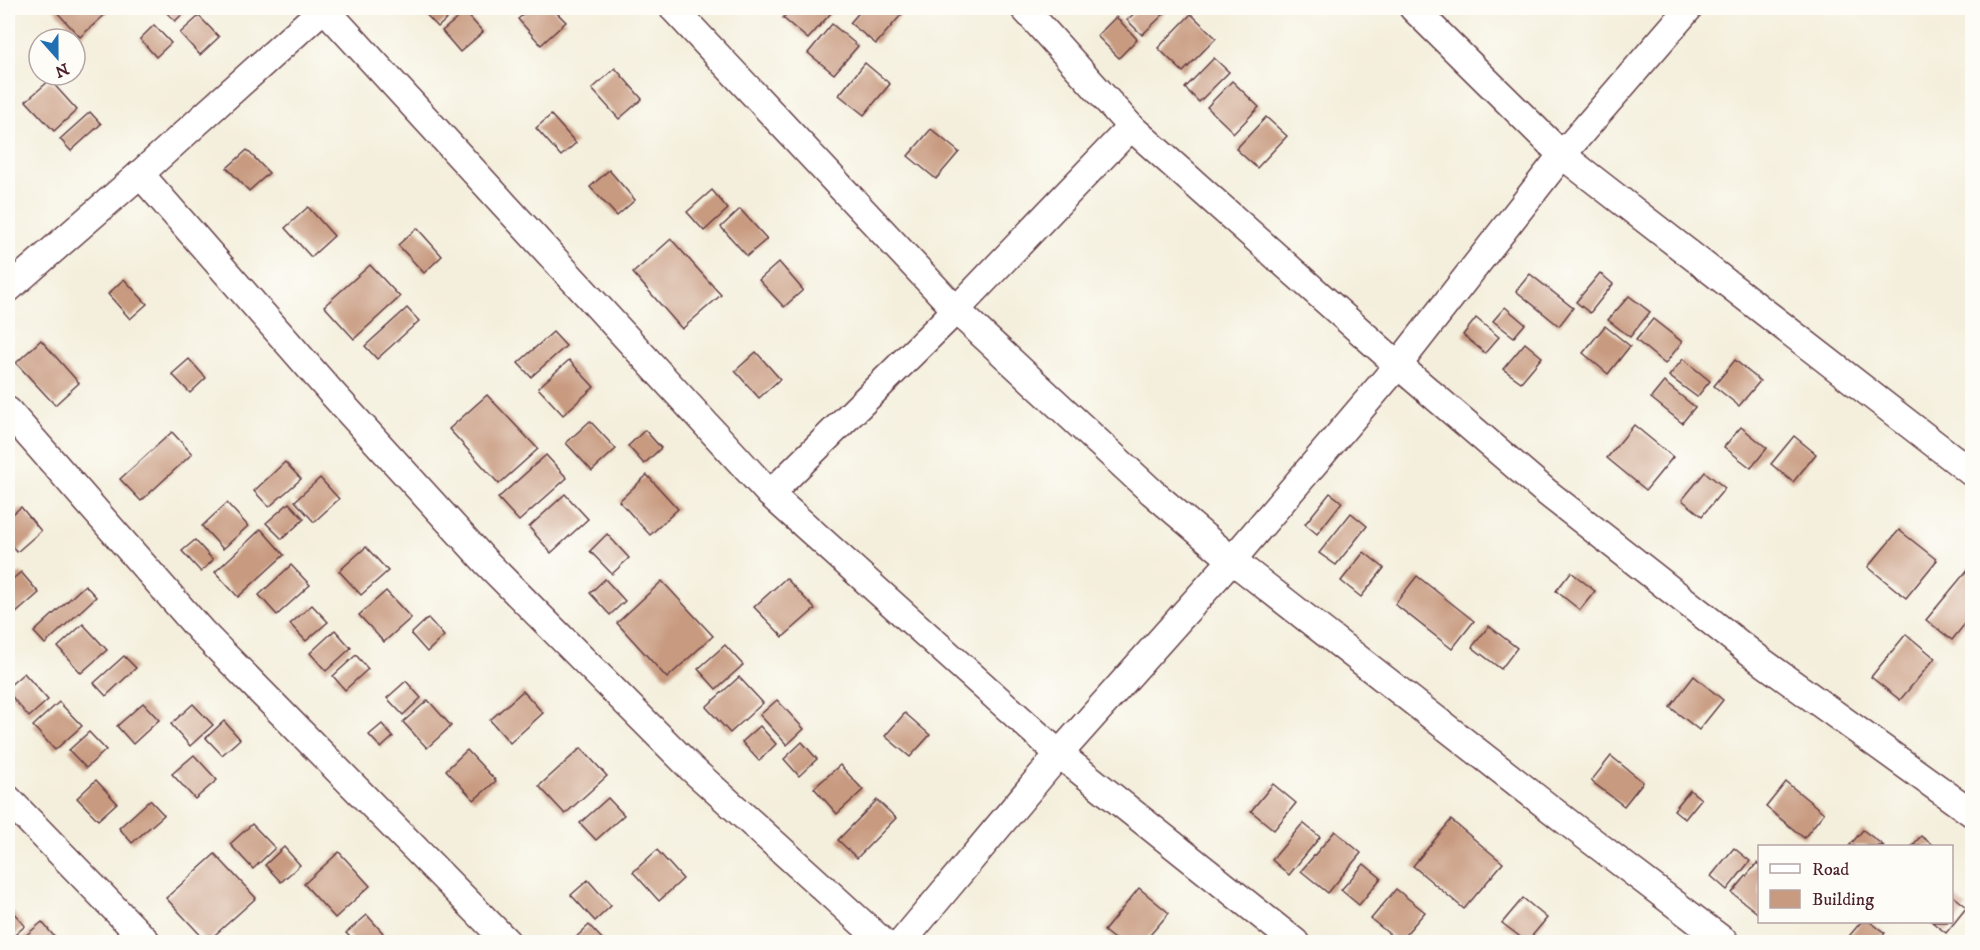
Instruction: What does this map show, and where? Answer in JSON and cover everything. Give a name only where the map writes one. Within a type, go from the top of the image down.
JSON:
[{"type":"street","points":[[8,289],[324,8],[770,494],[1059,754],[1295,942]]},
{"type":"street","points":[[673,8],[956,309],[1152,492],[1232,560],[1725,942]]},
{"type":"street","points":[[1024,8],[1131,127],[1398,365],[1545,491],[1764,663],[1972,813]]},
{"type":"street","points":[[1413,8],[1562,155],[1972,473]]},
{"type":"street","points":[[902,942],[1059,754],[1232,560],[1398,365],[1562,155],[1689,8]]},
{"type":"street","points":[[770,494],[956,309],[1131,127]]},
{"type":"street","points":[[140,174],[330,390],[486,562],[692,770],[883,942]]},
{"type":"street","points":[[8,411],[201,631],[507,942]]},
{"type":"street","points":[[8,799],[147,942]]},
{"type":"building","points":[[53,8],[107,8],[110,10],[87,31],[87,27],[71,27]]},
{"type":"building","points":[[162,8],[189,8],[175,21]]},
{"type":"building","points":[[420,8],[459,8],[438,27]]},
{"type":"building","points":[[531,8],[552,8],[566,22],[541,45],[518,19]]},
{"type":"building","points":[[792,8],[825,8],[831,13],[808,39],[783,18]]},
{"type":"building","points":[[863,8],[907,8],[876,44],[850,23]]},
{"type":"building","points":[[1140,8],[1169,9],[1142,35],[1127,20]]},
{"type":"building","points":[[465,12],[483,32],[460,52],[442,31]]},
{"type":"building","points":[[1191,14],[1216,38],[1183,72],[1158,48]]},
{"type":"building","points":[[199,16],[219,37],[200,55],[180,33]]},
{"type":"building","points":[[1116,17],[1137,39],[1119,58],[1097,36]]},
{"type":"building","points":[[832,24],[858,46],[834,74],[808,53]]},
{"type":"building","points":[[154,25],[171,43],[156,57],[140,39]]},
{"type":"building","points":[[1214,58],[1229,72],[1199,102],[1185,88]]},
{"type":"building","points":[[865,63],[890,84],[864,115],[839,95]]},
{"type":"building","points":[[615,68],[642,99],[619,119],[592,89]]},
{"type":"building","points":[[1232,81],[1259,107],[1234,133],[1207,107]]},
{"type":"building","points":[[42,87],[56,87],[77,110],[54,131],[26,101]]},
{"type":"building","points":[[90,112],[101,124],[71,151],[60,139]]},
{"type":"building","points":[[551,115],[576,143],[561,156],[536,128]]},
{"type":"building","points":[[1266,117],[1287,136],[1257,168],[1236,149]]},
{"type":"building","points":[[931,129],[959,152],[936,179],[908,156]]},
{"type":"building","points":[[247,150],[269,173],[249,191],[227,168]]},
{"type":"building","points":[[609,170],[635,200],[617,216],[590,187]]},
{"type":"building","points":[[712,190],[728,209],[704,231],[687,212]]},
{"type":"building","points":[[308,207],[334,236],[311,257],[285,228]]},
{"type":"building","points":[[740,209],[767,239],[747,256],[721,227]]},
{"type":"building","points":[[417,228],[442,256],[424,273],[398,245]]},
{"type":"building","points":[[671,239],[721,295],[682,329],[633,273]]},
{"type":"building","points":[[779,262],[803,290],[784,307],[759,280]]},
{"type":"building","points":[[370,265],[400,297],[354,339],[324,306]]},
{"type":"building","points":[[1600,273],[1613,284],[1590,313],[1576,302]]},
{"type":"building","points":[[1530,274],[1573,308],[1559,326],[1516,291]]},
{"type":"building","points":[[124,279],[147,304],[130,319],[108,294]]},
{"type":"building","points":[[1629,296],[1650,312],[1630,337],[1608,320]]},
{"type":"building","points":[[1505,307],[1525,324],[1514,337],[1493,321]]},
{"type":"building","points":[[407,308],[419,321],[377,359],[365,346]]},
{"type":"building","points":[[1476,318],[1499,337],[1485,353],[1463,335]]},
{"type":"building","points":[[1653,319],[1682,342],[1665,364],[1636,340]]},
{"type":"building","points":[[1605,326],[1630,346],[1608,374],[1583,353]]},
{"type":"building","points":[[553,332],[566,346],[531,377],[518,363]]},
{"type":"building","points":[[41,340],[79,383],[55,405],[16,363]]},
{"type":"building","points":[[1525,343],[1542,357],[1521,382],[1503,369]]},
{"type":"building","points":[[756,352],[780,379],[759,398],[735,371]]},
{"type":"building","points":[[189,359],[206,378],[190,393],[172,374]]},
{"type":"building","points":[[1683,359],[1710,381],[1697,397],[1669,376]]},
{"type":"building","points":[[569,360],[594,387],[563,415],[538,388]]},
{"type":"building","points":[[1735,360],[1760,381],[1739,406],[1714,386]]},
{"type":"building","points":[[1664,382],[1695,407],[1682,423],[1651,398]]},
{"type":"building","points":[[487,395],[538,449],[499,484],[449,429]]},
{"type":"building","points":[[590,421],[616,449],[592,471],[566,443]]},
{"type":"building","points":[[1634,425],[1673,457],[1646,490],[1607,458]]},
{"type":"building","points":[[1741,427],[1767,448],[1751,468],[1724,447]]},
{"type":"building","points":[[645,430],[661,448],[644,464],[628,446]]},
{"type":"building","points":[[172,432],[192,454],[141,501],[120,479]]},
{"type":"building","points":[[1794,436],[1816,454],[1793,482],[1771,464]]},
{"type":"building","points":[[546,455],[567,478],[519,521],[498,498]]},
{"type":"building","points":[[285,462],[301,479],[269,507],[254,491]]},
{"type":"building","points":[[1705,472],[1725,488],[1702,516],[1682,500]]},
{"type":"building","points":[[647,475],[678,509],[650,535],[619,501]]},
{"type":"building","points":[[320,478],[339,499],[314,522],[295,501]]},
{"type":"building","points":[[1330,493],[1342,502],[1317,534],[1305,524]]},
{"type":"building","points":[[565,494],[588,519],[551,553],[529,527]]},
{"type":"building","points":[[227,503],[248,526],[223,549],[202,526]]},
{"type":"building","points":[[289,503],[304,519],[282,539],[266,523]]},
{"type":"building","points":[[21,507],[41,531],[17,552],[8,541],[8,518]]},
{"type":"building","points":[[1351,513],[1367,526],[1336,565],[1319,553]]},
{"type":"building","points":[[261,529],[284,555],[238,597],[215,572]]},
{"type":"building","points":[[1899,530],[1937,560],[1906,598],[1868,567]]},
{"type":"building","points":[[607,534],[629,558],[612,574],[590,551]]},
{"type":"building","points":[[195,540],[213,560],[201,572],[182,551]]},
{"type":"building","points":[[366,547],[388,571],[361,595],[339,571]]},
{"type":"building","points":[[1364,552],[1384,568],[1361,597],[1341,581]]},
{"type":"building","points":[[291,565],[310,585],[277,615],[259,595]]},
{"type":"building","points":[[1969,568],[1972,571],[1972,615],[1952,640],[1926,620]]},
{"type":"building","points":[[21,572],[39,593],[15,614],[8,605],[8,583]]},
{"type":"building","points":[[1571,572],[1595,591],[1580,610],[1556,591]]},
{"type":"building","points":[[1417,576],[1474,621],[1452,649],[1395,604]]},
{"type":"building","points":[[786,578],[815,609],[783,637],[754,607]]},
{"type":"building","points":[[605,579],[625,601],[610,615],[590,593]]},
{"type":"building","points":[[662,581],[713,636],[667,678],[617,623]]},
{"type":"building","points":[[85,585],[96,597],[45,644],[34,632]]},
{"type":"building","points":[[386,591],[411,618],[384,642],[359,615]]},
{"type":"building","points":[[312,605],[328,622],[306,641],[290,624]]},
{"type":"building","points":[[428,618],[444,636],[427,652],[411,634]]},
{"type":"building","points":[[83,624],[107,650],[81,673],[58,647]]},
{"type":"building","points":[[1489,626],[1517,648],[1501,669],[1472,647]]},
{"type":"building","points":[[335,630],[351,648],[326,671],[310,653]]},
{"type":"building","points":[[1906,634],[1935,658],[1900,700],[1871,677]]},
{"type":"building","points":[[725,645],[743,665],[716,689],[698,669]]},
{"type":"building","points":[[356,655],[368,669],[345,690],[333,676]]},
{"type":"building","points":[[124,656],[136,668],[106,696],[94,683]]},
{"type":"building","points":[[24,673],[48,700],[29,717],[8,692],[8,687]]},
{"type":"building","points":[[1694,676],[1723,700],[1699,730],[1670,707]]},
{"type":"building","points":[[739,677],[763,703],[730,733],[706,707]]},
{"type":"building","points":[[406,681],[421,698],[403,715],[387,698]]},
{"type":"building","points":[[523,691],[543,713],[510,743],[490,720]]},
{"type":"building","points":[[428,700],[451,726],[427,748],[403,722]]},
{"type":"building","points":[[777,700],[804,729],[787,745],[760,715]]},
{"type":"building","points":[[59,702],[82,726],[55,750],[33,726]]},
{"type":"building","points":[[143,703],[159,720],[133,744],[117,726]]},
{"type":"building","points":[[193,704],[213,725],[190,746],[171,724]]},
{"type":"building","points":[[905,713],[930,735],[910,757],[885,736]]},
{"type":"building","points":[[224,721],[240,739],[222,755],[206,738]]},
{"type":"building","points":[[382,724],[393,737],[381,748],[369,735]]},
{"type":"building","points":[[760,726],[776,744],[759,761],[742,742]]},
{"type":"building","points":[[89,732],[106,750],[86,768],[69,750]]},
{"type":"building","points":[[802,742],[817,759],[799,776],[784,759]]},
{"type":"building","points":[[581,748],[607,776],[565,814],[539,786]]},
{"type":"building","points":[[467,750],[496,781],[474,800],[446,770]]},
{"type":"building","points":[[194,755],[217,780],[195,799],[172,774]]},
{"type":"building","points":[[1611,756],[1643,782],[1624,806],[1591,781]]},
{"type":"building","points":[[840,765],[863,790],[837,814],[814,788]]},
{"type":"building","points":[[96,780],[117,803],[98,820],[77,798]]},
{"type":"building","points":[[1786,782],[1824,813],[1804,838],[1766,807]]},
{"type":"building","points":[[1273,784],[1296,803],[1274,830],[1251,811]]},
{"type":"building","points":[[1690,790],[1701,799],[1685,819],[1674,810]]},
{"type":"building","points":[[608,798],[624,815],[596,840],[580,823]]},
{"type":"building","points":[[150,800],[164,815],[132,843],[119,828]]},
{"type":"building","points":[[877,800],[896,818],[857,858],[838,840]]},
{"type":"building","points":[[1451,820],[1503,863],[1464,909],[1413,866]]},
{"type":"building","points":[[1303,823],[1320,837],[1289,875],[1272,860]]},
{"type":"building","points":[[252,824],[275,848],[253,869],[230,844]]},
{"type":"building","points":[[1863,830],[1883,845],[1850,845]]},
{"type":"building","points":[[1335,831],[1361,853],[1328,893],[1301,871]]},
{"type":"building","points":[[1921,836],[1933,845],[1913,845]]},
{"type":"building","points":[[284,847],[300,865],[281,882],[265,865]]},
{"type":"building","points":[[1734,848],[1750,861],[1727,890],[1711,876]]},
{"type":"building","points":[[657,850],[683,879],[659,901],[633,872]]},
{"type":"building","points":[[339,852],[370,886],[335,918],[304,884]]},
{"type":"building","points":[[215,854],[256,898],[207,942],[166,898]]},
{"type":"building","points":[[1757,863],[1758,913],[1732,893]]},
{"type":"building","points":[[1364,864],[1381,878],[1359,905],[1341,890]]},
{"type":"building","points":[[588,880],[611,906],[595,921],[571,895]]},
{"type":"building","points":[[1139,888],[1169,913],[1144,942],[1118,942],[1104,931]]},
{"type":"building","points":[[1396,889],[1425,912],[1399,942],[1371,919]]},
{"type":"building","points":[[1953,896],[1967,907],[1946,933],[1933,923],[1953,923]]},
{"type":"building","points":[[1523,898],[1547,918],[1527,942],[1502,923]]},
{"type":"building","points":[[8,906],[25,926],[8,941]]},
{"type":"building","points":[[367,915],[383,933],[372,942],[355,942],[346,933]]},
{"type":"building","points":[[42,922],[58,941],[18,942]]},
{"type":"building","points":[[1860,923],[1871,923],[1885,933],[1878,942],[1844,942]]},
{"type":"building","points":[[589,925],[605,942],[571,942]]}]
